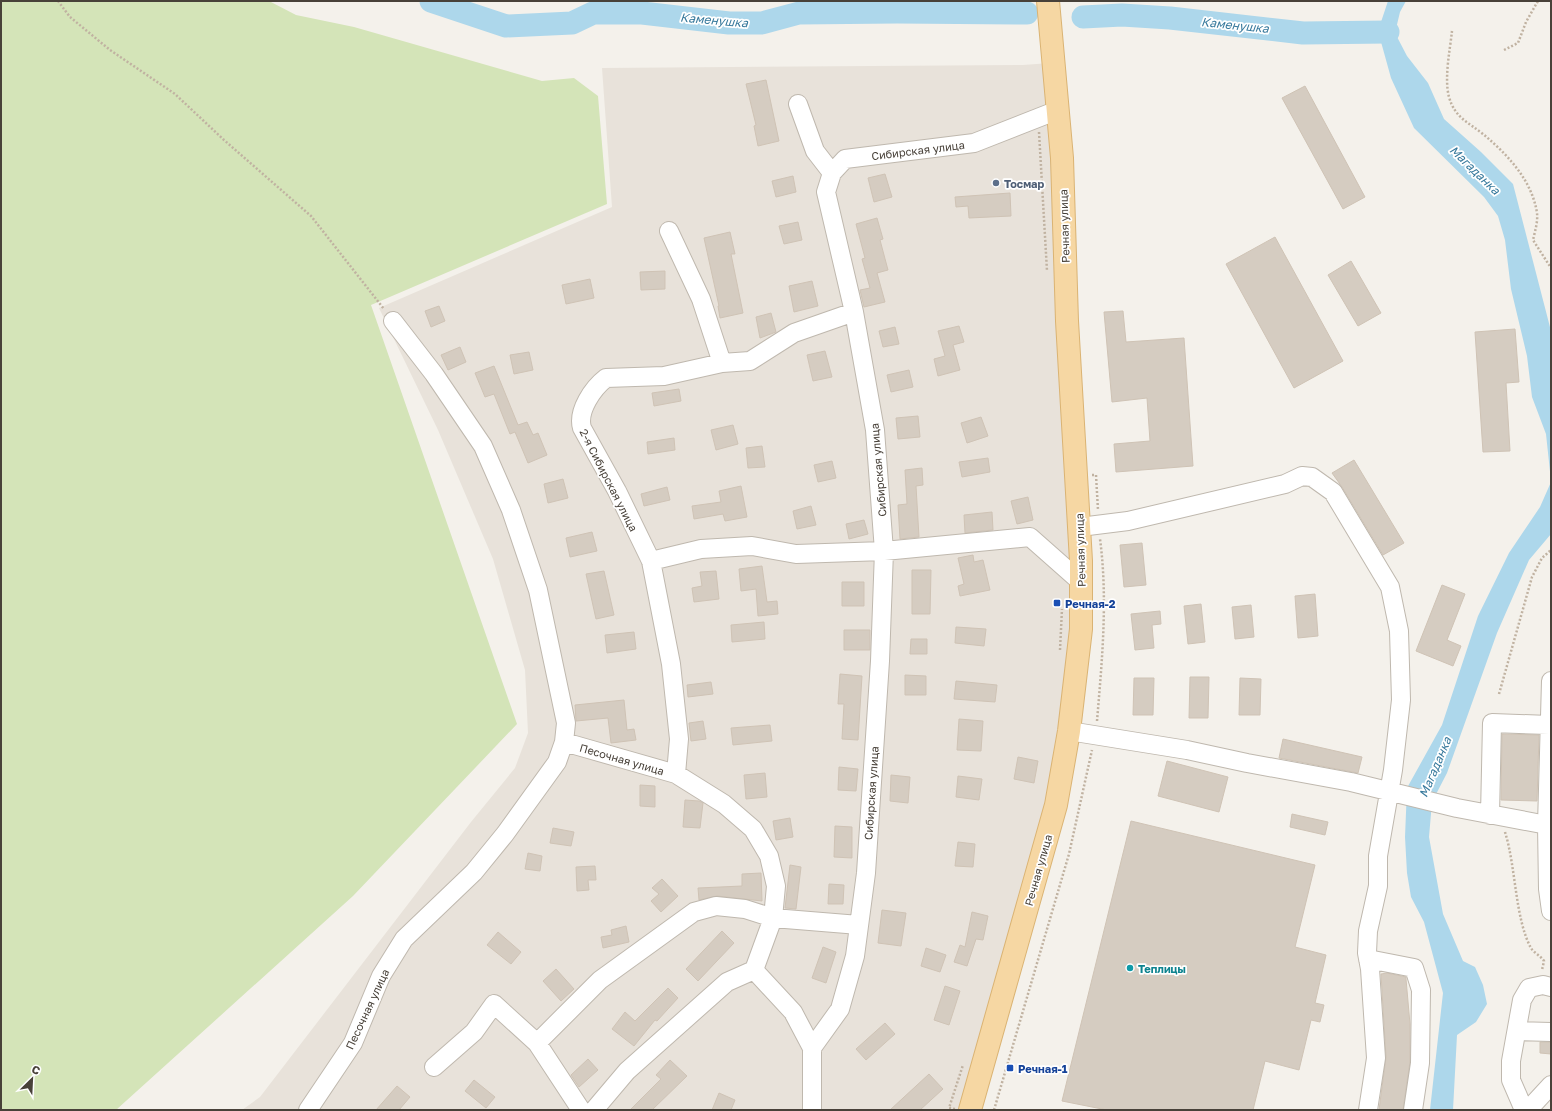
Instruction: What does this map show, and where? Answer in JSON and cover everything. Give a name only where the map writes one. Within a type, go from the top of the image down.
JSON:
[{"type":"main road","name":"Речная улица","points":[[970,1110],[1049,833],[1062,777],[1079,652],[1082,583],[1080,527],[1067,321],[1058,110],[1048,1]]},
{"type":"street","points":[[798,104],[815,151],[832,173]]},
{"type":"street","name":"Сибирская улица","points":[[812,1048],[840,1009],[855,956],[866,873],[878,692],[884,551],[875,430],[854,312],[826,192],[832,173],[845,160],[974,143],[1058,110]]},
{"type":"street","points":[[668,231],[701,299],[722,363]]},
{"type":"street","name":"2-я Сибирская улица","points":[[676,774],[679,738],[671,664],[650,561],[617,491],[582,428],[580,421],[581,415],[591,394],[606,378],[664,376],[722,363],[750,361],[794,333],[854,312]]},
{"type":"street","points":[[393,321],[434,374],[483,446],[511,510],[538,590],[566,723],[564,742]]},
{"type":"street","points":[[1080,527],[1128,521],[1285,484],[1302,476],[1312,477],[1333,492],[1390,587],[1399,631],[1401,700],[1391,793],[1378,856],[1378,886],[1368,932],[1368,959],[1376,1058],[1368,1110]]},
{"type":"street","points":[[650,561],[701,549],[752,546],[796,554],[884,551],[1030,538],[1082,583]]},
{"type":"street","points":[[1551,681],[1547,825],[1548,902],[1551,911]]},
{"type":"street","points":[[1498,816],[1492,723],[1549,725]]},
{"type":"street","points":[[1069,731],[1187,750],[1247,763],[1351,782],[1457,808],[1547,825]]},
{"type":"street","name":"Песочная улица","points":[[308,1110],[353,1043],[382,976],[404,939],[474,872],[505,834],[557,762],[564,742],[676,774],[724,804],[753,829],[769,856],[776,886],[773,918],[754,970]]},
{"type":"street","points":[[537,1043],[600,980],[694,912],[716,906],[745,909],[773,918],[859,925]]},
{"type":"street","points":[[1368,959],[1414,968],[1421,990],[1420,1062],[1413,1110]]},
{"type":"street","points":[[594,1110],[627,1071],[644,1055],[728,982],[754,970],[793,1012],[812,1048],[812,1110]]},
{"type":"street","points":[[1524,1110],[1512,1080],[1511,1061],[1522,1000],[1528,988],[1543,985],[1551,987]]},
{"type":"street","points":[[434,1067],[474,1032],[494,1004],[537,1043],[582,1110]]},
{"type":"street","points":[[1517,1031],[1551,1032]]},
{"type":"street","points":[[1528,1110],[1551,1085]]},
{"type":"path","points":[[58,1],[70,17],[110,50],[175,94],[224,140],[311,216],[393,321]]},
{"type":"path","points":[[1504,50],[1518,43],[1526,22],[1538,1]]},
{"type":"path","points":[[1452,31],[1448,66],[1449,97],[1458,117],[1482,133],[1517,168],[1532,194],[1537,214],[1533,240],[1551,268]]},
{"type":"path","points":[[1499,694],[1532,578],[1542,558],[1551,550]]},
{"type":"path","points":[[1498,816],[1505,832],[1512,860],[1524,927],[1532,950],[1539,954],[1544,961],[1537,979],[1528,988]]},
{"type":"shaded area","points":[[1050,63],[1075,458],[1067,751],[969,1110],[242,1110],[260,1097],[471,822],[515,768],[528,733],[525,670],[493,559],[438,430],[379,308],[612,207],[602,68],[1023,65]]},
{"type":"green space","points":[[1,1],[269,1],[296,15],[354,27],[542,81],[574,78],[598,96],[607,204],[371,305],[517,724],[353,896],[116,1110],[1,1110]]},
{"type":"water","name":"Магаданка","points":[[1388,1],[1406,1],[1400,12],[1395,33],[1407,56],[1428,83],[1444,119],[1481,152],[1513,184],[1551,331],[1551,481],[1546,434],[1532,397],[1527,356],[1511,289],[1505,240],[1498,216],[1484,197],[1414,128],[1391,78],[1378,31]]},
{"type":"water","name":"Магаданка","points":[[1551,482],[1551,534],[1529,560],[1497,633],[1447,773],[1432,802],[1429,837],[1443,914],[1463,961],[1475,967],[1483,985],[1487,1004],[1476,1022],[1457,1035],[1453,1110],[1430,1110],[1443,993],[1424,922],[1411,897],[1407,873],[1405,837],[1407,788],[1442,725],[1478,616],[1509,553],[1540,507]]},
{"type":"building","points":[[766,80],[779,141],[758,146],[754,126],[756,125],[746,84]]},
{"type":"building","points":[[1305,86],[1365,197],[1343,209],[1282,98]]},
{"type":"building","points":[[885,174],[892,197],[874,202],[868,178]]},
{"type":"building","points":[[793,176],[796,192],[776,197],[772,181]]},
{"type":"building","points":[[1010,193],[1011,216],[969,218],[968,206],[956,207],[955,197]]},
{"type":"building","points":[[877,218],[883,239],[880,240],[888,270],[877,273],[885,302],[864,307],[860,290],[870,288],[862,259],[865,258],[856,224]]},
{"type":"building","points":[[798,222],[802,240],[784,244],[779,226]]},
{"type":"building","points":[[730,232],[735,254],[731,254],[743,313],[720,318],[719,306],[704,238]]},
{"type":"building","points":[[1275,237],[1343,361],[1294,388],[1226,264]]},
{"type":"building","points":[[1351,261],[1381,313],[1358,326],[1328,275]]},
{"type":"building","points":[[665,271],[665,289],[641,290],[640,272]]},
{"type":"building","points":[[590,279],[594,298],[566,304],[562,285]]},
{"type":"building","points":[[812,281],[818,306],[794,312],[789,286]]},
{"type":"building","points":[[439,306],[445,321],[431,327],[425,311]]},
{"type":"building","points":[[1123,311],[1126,342],[1184,338],[1193,466],[1116,472],[1114,444],[1150,441],[1147,398],[1112,402],[1104,312]]},
{"type":"building","points":[[771,313],[776,332],[760,338],[756,317]]},
{"type":"building","points":[[959,326],[964,342],[953,345],[960,370],[938,376],[934,359],[945,356],[938,331]]},
{"type":"building","points":[[895,327],[899,344],[883,347],[879,331]]},
{"type":"building","points":[[1515,329],[1519,382],[1506,383],[1510,451],[1483,452],[1475,332]]},
{"type":"building","points":[[460,347],[466,362],[448,370],[441,355]]},
{"type":"building","points":[[825,351],[832,377],[813,381],[807,355]]},
{"type":"building","points":[[529,352],[533,370],[514,374],[510,355]]},
{"type":"building","points":[[494,366],[518,425],[527,422],[533,435],[538,433],[547,455],[528,463],[515,432],[510,434],[494,394],[485,397],[475,373]]},
{"type":"building","points":[[909,370],[913,387],[891,392],[887,375]]},
{"type":"building","points":[[679,389],[681,401],[654,406],[652,393]]},
{"type":"building","points":[[918,416],[920,437],[898,439],[896,418]]},
{"type":"building","points":[[981,417],[988,436],[967,443],[961,423]]},
{"type":"building","points":[[733,425],[738,444],[716,450],[711,430]]},
{"type":"building","points":[[674,438],[675,450],[648,454],[647,442]]},
{"type":"building","points":[[762,446],[765,467],[748,468],[746,448]]},
{"type":"building","points":[[988,458],[990,472],[962,477],[959,462]]},
{"type":"building","points":[[1354,460],[1404,543],[1383,555],[1332,473]]},
{"type":"building","points":[[832,461],[836,478],[818,482],[814,465]]},
{"type":"building","points":[[922,468],[923,485],[916,486],[919,537],[900,539],[898,505],[907,504],[905,470]]},
{"type":"building","points":[[563,479],[568,498],[548,503],[544,484]]},
{"type":"building","points":[[741,486],[747,517],[725,521],[723,514],[694,519],[692,506],[721,502],[719,491]]},
{"type":"building","points":[[667,487],[670,500],[644,506],[641,494]]},
{"type":"building","points":[[1028,497],[1033,520],[1017,524],[1011,501]]},
{"type":"building","points":[[811,506],[816,525],[797,529],[793,511]]},
{"type":"building","points":[[992,512],[993,530],[965,533],[964,515]]},
{"type":"building","points":[[864,520],[868,534],[849,539],[846,524]]},
{"type":"building","points":[[592,532],[597,551],[570,557],[566,538]]},
{"type":"building","points":[[1142,543],[1146,585],[1124,587],[1120,545]]},
{"type":"building","points":[[973,555],[974,562],[983,560],[990,590],[960,596],[958,586],[964,584],[958,558]]},
{"type":"building","points":[[762,566],[767,602],[777,601],[778,614],[758,616],[756,589],[741,591],[739,569]]},
{"type":"building","points":[[912,570],[931,570],[930,614],[912,614]]},
{"type":"building","points":[[604,571],[614,615],[596,619],[586,574]]},
{"type":"building","points":[[716,571],[719,599],[694,602],[692,588],[702,586],[700,572]]},
{"type":"building","points":[[842,582],[864,582],[864,606],[842,606]]},
{"type":"building","points":[[1442,585],[1465,594],[1447,640],[1461,646],[1453,666],[1416,651]]},
{"type":"building","points":[[1315,594],[1318,636],[1298,638],[1295,596]]},
{"type":"building","points":[[1201,604],[1205,642],[1188,644],[1184,606]]},
{"type":"building","points":[[1251,605],[1254,637],[1235,639],[1232,607]]},
{"type":"building","points":[[1160,611],[1161,624],[1152,625],[1154,648],[1135,650],[1131,614]]},
{"type":"building","points":[[764,622],[765,639],[732,642],[731,625]]},
{"type":"building","points":[[956,627],[986,629],[984,646],[955,643]]},
{"type":"building","points":[[844,630],[870,630],[870,650],[844,650]]},
{"type":"building","points":[[634,632],[636,649],[607,653],[605,635]]},
{"type":"building","points":[[911,639],[927,639],[927,654],[910,654]]},
{"type":"building","points":[[840,674],[862,676],[858,740],[842,739],[844,704],[838,704]]},
{"type":"building","points":[[905,675],[926,676],[926,695],[905,695]]},
{"type":"building","points":[[1190,677],[1209,677],[1208,718],[1189,718]]},
{"type":"building","points":[[1134,678],[1154,678],[1153,715],[1133,715]]},
{"type":"building","points":[[1240,678],[1261,679],[1260,715],[1239,715]]},
{"type":"building","points":[[956,681],[997,685],[995,702],[954,699]]},
{"type":"building","points":[[711,682],[713,694],[688,697],[687,685]]},
{"type":"building","points":[[624,700],[627,730],[634,729],[636,740],[611,743],[608,718],[576,721],[575,705]]},
{"type":"building","points":[[959,719],[983,721],[981,751],[957,750]]},
{"type":"building","points":[[703,721],[706,739],[691,741],[689,723]]},
{"type":"building","points":[[770,725],[772,741],[733,745],[731,728]]},
{"type":"building","points":[[1502,734],[1539,735],[1537,801],[1501,800]]},
{"type":"building","points":[[1283,739],[1362,757],[1358,773],[1279,758]]},
{"type":"building","points":[[1018,757],[1038,761],[1034,783],[1014,779]]},
{"type":"building","points":[[1167,761],[1228,777],[1219,812],[1158,796]]},
{"type":"building","points":[[839,767],[858,769],[856,791],[838,790]]},
{"type":"building","points":[[765,773],[767,797],[746,799],[744,775]]},
{"type":"building","points":[[891,775],[910,777],[908,803],[890,801]]},
{"type":"building","points":[[958,776],[982,779],[979,800],[956,797]]},
{"type":"building","points":[[640,785],[655,786],[655,807],[640,806]]},
{"type":"building","points":[[685,800],[699,801],[703,803],[700,828],[683,827]]},
{"type":"building","points":[[1292,814],[1328,822],[1325,835],[1290,827]]},
{"type":"building","points":[[790,818],[793,837],[776,840],[773,821]]},
{"type":"building","name":"Теплицы","points":[[1131,821],[1315,865],[1295,947],[1326,955],[1315,1003],[1324,1005],[1320,1022],[1311,1020],[1299,1070],[1265,1061],[1253,1110],[1107,1110],[1062,1101]]},
{"type":"building","points":[[835,826],[852,827],[852,858],[834,857]]},
{"type":"building","points":[[553,828],[574,832],[571,846],[550,843]]},
{"type":"building","points":[[958,842],[975,844],[973,867],[955,866]]},
{"type":"building","points":[[528,853],[542,856],[540,871],[525,869]]},
{"type":"building","points":[[790,865],[801,867],[796,909],[785,908]]},
{"type":"building","points":[[595,866],[596,880],[588,880],[589,890],[577,891],[576,867]]},
{"type":"building","points":[[761,873],[762,901],[717,896],[699,900],[698,888],[742,886],[742,874]]},
{"type":"building","points":[[662,879],[678,896],[661,912],[651,901],[659,894],[652,888]]},
{"type":"building","points":[[829,884],[844,885],[843,904],[828,904]]},
{"type":"building","points":[[882,910],[906,913],[901,946],[878,943]]},
{"type":"building","points":[[972,912],[988,916],[983,940],[976,939],[967,966],[954,962],[960,945],[965,947]]},
{"type":"building","points":[[626,926],[629,942],[603,948],[601,937],[612,935],[611,930]]},
{"type":"building","points":[[722,931],[734,943],[698,981],[686,969]]},
{"type":"building","points":[[498,932],[521,952],[511,964],[487,945]]},
{"type":"building","points":[[823,947],[836,952],[826,983],[812,978]]},
{"type":"building","points":[[926,948],[946,955],[940,972],[921,966]]},
{"type":"building","points":[[556,969],[574,989],[561,1001],[543,981]]},
{"type":"building","points":[[1387,973],[1406,977],[1410,1024],[1410,1062],[1403,1110],[1379,1110],[1386,1057],[1381,974]]},
{"type":"building","points":[[945,986],[960,991],[949,1025],[934,1020]]},
{"type":"building","points":[[668,988],[678,998],[657,1021],[655,1020],[634,1046],[612,1029],[625,1012],[635,1021]]},
{"type":"building","points":[[885,1023],[895,1034],[866,1060],[856,1049]]},
{"type":"building","points":[[1540,1042],[1551,1042],[1551,1054],[1540,1053]]},
{"type":"building","points":[[588,1059],[598,1070],[579,1087],[571,1075]]},
{"type":"building","points":[[670,1060],[687,1076],[652,1110],[630,1110],[661,1079],[656,1075]]},
{"type":"building","points":[[929,1074],[943,1089],[920,1110],[890,1110]]},
{"type":"building","points":[[474,1080],[495,1097],[486,1108],[465,1091]]},
{"type":"building","points":[[397,1086],[410,1097],[399,1110],[376,1110]]},
{"type":"building","points":[[719,1093],[735,1100],[731,1110],[712,1110]]},
{"type":"waterway","name":"Каменушка","points":[[431,1],[506,26],[572,23],[593,13],[642,13],[729,23],[762,23],[799,13],[1027,13]]},
{"type":"waterway","name":"Каменушка","points":[[1083,17],[1122,15],[1170,18],[1303,33],[1388,32]]},
{"type":"place","name":"Тосмар","points":[[996,183]]},
{"type":"place","name":"Речная-2","points":[[1057,603]]},
{"type":"place","name":"Теплицы","points":[[1130,968]]},
{"type":"place","name":"Речная-1","points":[[1010,1068]]}]
